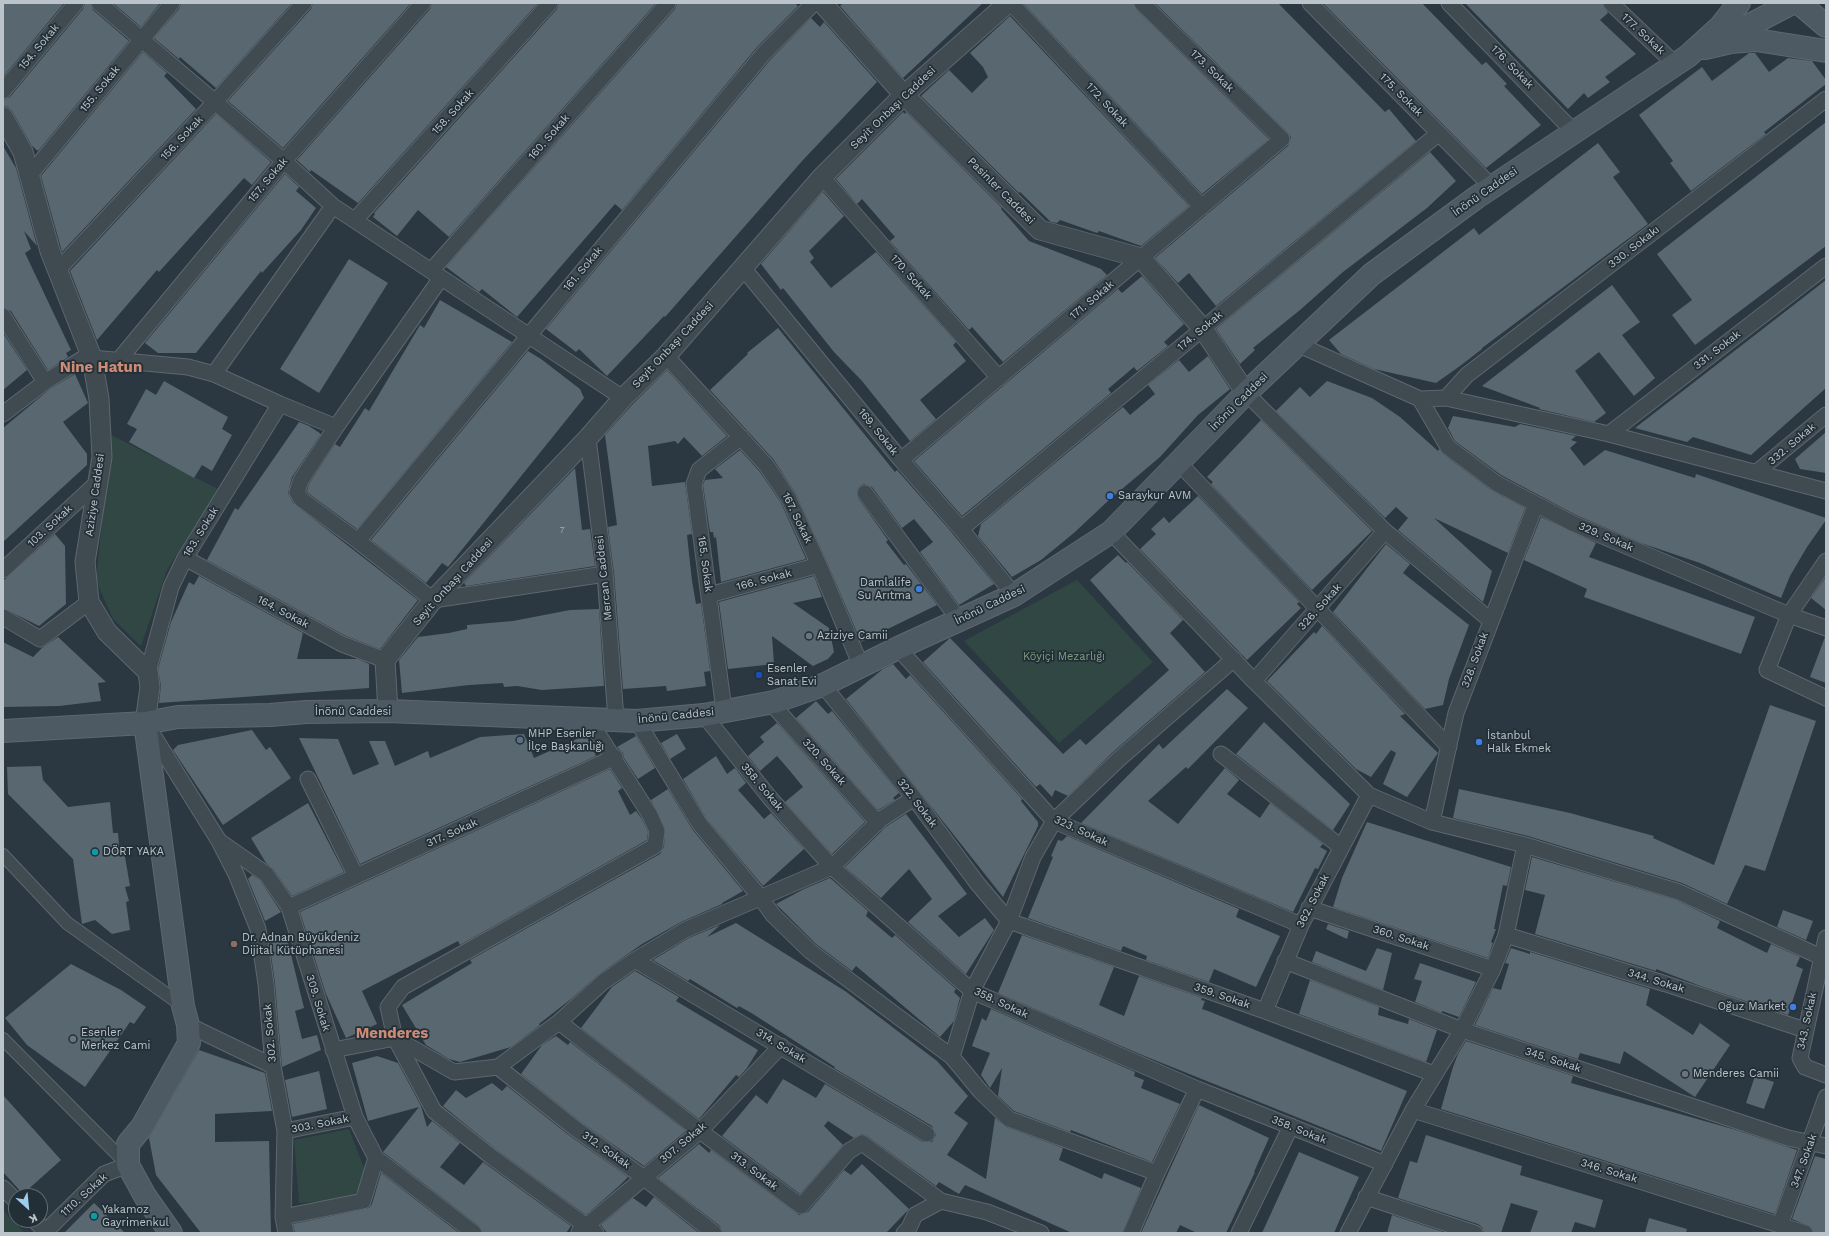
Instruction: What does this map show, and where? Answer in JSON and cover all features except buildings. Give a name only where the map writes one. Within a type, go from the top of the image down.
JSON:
[{"type":"main road","points":[[1689,56],[1720,27],[1739,3]]},
{"type":"main road","points":[[1689,56],[1792,3]]},
{"type":"main road","points":[[1799,3],[1826,26]]},
{"type":"main road","points":[[1689,56],[1731,42],[1756,40],[1826,51]]},
{"type":"main road","name":"İnönü Caddesi","points":[[3,731],[145,723],[178,718],[270,715],[306,712],[388,711],[637,721],[714,713],[770,702],[823,685],[898,648],[1014,595],[1111,532],[1246,393],[1372,274],[1492,187],[1689,56]]},
{"type":"main road","points":[[145,723],[188,1043],[142,1127],[128,1144],[128,1165],[145,1196],[171,1233]]},
{"type":"street","name":"154. Sokak","points":[[3,91],[76,3]]},
{"type":"street","points":[[99,3],[284,161],[333,206],[623,398]]},
{"type":"street","name":"155. Sokak","points":[[29,176],[172,3]]},
{"type":"street","name":"156. Sokak","points":[[57,271],[215,102],[304,3]]},
{"type":"street","name":"157. Sokak","points":[[118,360],[284,161],[423,3]]},
{"type":"street","name":"158. Sokak","points":[[355,220],[550,3]]},
{"type":"street","name":"160. Sokak","points":[[358,541],[301,499],[296,492],[301,480],[436,274],[668,3]]},
{"type":"street","name":"161. Sokak","points":[[358,541],[764,53],[814,3]]},
{"type":"street","name":"Pasinler Caddesi","points":[[822,3],[904,94],[1040,230],[1141,258]]},
{"type":"street","name":"Seyit Onbaşı Caddesi","points":[[385,660],[433,600],[588,438],[623,398],[666,356],[822,177],[904,94],[1008,3]]},
{"type":"street","name":"172. Sokak","points":[[1011,3],[1202,207]]},
{"type":"street","name":"173. Sokak","points":[[1142,3],[1282,139]]},
{"type":"street","name":"175. Sokak","points":[[1310,3],[1492,187]]},
{"type":"street","name":"176. Sokak","points":[[1449,3],[1574,132]]},
{"type":"street","name":"177. Sokak","points":[[1611,3],[1689,56]]},
{"type":"street","name":"330. Sokakı","points":[[1446,398],[1467,375],[1826,99]]},
{"type":"street","name":"Aziziye Caddesi","points":[[3,117],[23,152],[50,251],[92,358],[99,399],[102,457],[85,562],[89,602],[107,632],[148,672]]},
{"type":"street","name":"174. Sokak","points":[[961,529],[1439,133]]},
{"type":"street","name":"171. Sokak","points":[[901,460],[1282,139]]},
{"type":"street","name":"170. Sokak","points":[[822,177],[999,378]]},
{"type":"street","points":[[214,374],[333,206]]},
{"type":"street","points":[[1141,258],[1203,328],[1246,393],[1385,531],[1490,620]]},
{"type":"street","name":"331. Sokak","points":[[1609,434],[1826,266]]},
{"type":"street","name":"169. Sokak","points":[[743,268],[901,460],[961,529],[1014,595]]},
{"type":"street","points":[[3,316],[45,382]]},
{"type":"street","points":[[1297,344],[1420,399],[1446,398],[1609,434],[1826,491]]},
{"type":"street","name":"167. Sokak","points":[[666,356],[767,466],[790,499],[861,666]]},
{"type":"street","points":[[3,414],[45,382],[82,358],[92,358],[188,367],[214,374],[280,404],[336,427]]},
{"type":"street","name":"329. Sokak","points":[[1420,399],[1448,447],[1496,483],[1572,523],[1789,615],[1826,628]]},
{"type":"street","name":"163. Sokak","points":[[148,672],[171,587],[184,558],[280,404]]},
{"type":"street","name":"332. Sokak","points":[[1757,472],[1826,415]]},
{"type":"street","name":"165. Sokak","points":[[714,713],[709,595],[694,484],[699,470],[740,437]]},
{"type":"street","name":"Mercan Caddesi","points":[[588,438],[605,574],[616,719]]},
{"type":"street","points":[[1179,463],[1449,747]]},
{"type":"street","name":"103. Sokak","points":[[3,570],[98,482]]},
{"type":"street","points":[[865,492],[959,620]]},
{"type":"street","name":"328. Sokak","points":[[1432,822],[1456,713],[1490,620],[1536,504]]},
{"type":"street","name":"326. Sokak","points":[[1254,681],[1385,531]]},
{"type":"street","points":[[1111,532],[1254,681],[1369,795],[1432,822],[1525,845],[1679,892],[1821,957]]},
{"type":"street","points":[[358,541],[433,600],[605,574]]},
{"type":"street","name":"164. Sokak","points":[[184,558],[342,644],[385,660]]},
{"type":"street","points":[[1826,561],[1789,615],[1767,670],[1826,698]]},
{"type":"street","name":"166. Sokak","points":[[709,595],[819,565]]},
{"type":"street","points":[[3,617],[40,639],[89,602]]},
{"type":"street","name":"323. Sokak","points":[[898,648],[1054,821],[1301,925]]},
{"type":"street","points":[[952,1057],[972,990],[1009,921],[1033,857],[1054,821],[1119,759],[1234,659]]},
{"type":"street","points":[[385,660],[388,711]]},
{"type":"street","points":[[145,723],[150,687],[148,672]]},
{"type":"street","name":"322. Sokak","points":[[823,685],[914,798],[976,883],[1009,921]]},
{"type":"street","name":"320. Sokak","points":[[770,702],[878,823]]},
{"type":"street","name":"358. Sokak","points":[[714,713],[770,798],[832,867],[972,990],[1197,1088],[1385,1164]]},
{"type":"street","points":[[587,1231],[434,1111],[395,1038],[388,1007],[403,987],[655,846],[657,831],[650,815],[615,757],[590,720]]},
{"type":"street","points":[[637,721],[699,823],[760,897],[772,915],[810,951],[952,1057],[981,1092],[1009,1119],[1157,1173]]},
{"type":"street","name":"309. Sokak","points":[[145,723],[219,841],[266,874],[289,907],[355,1117],[376,1158],[474,1233]]},
{"type":"street","points":[[1221,754],[1341,847]]},
{"type":"street","name":"317. Sokak","points":[[289,907],[615,757]]},
{"type":"street","points":[[308,779],[356,876]]},
{"type":"street","name":"362. Sokak","points":[[1265,1011],[1309,908],[1369,795]]},
{"type":"street","points":[[333,1050],[395,1038],[454,1072],[498,1067],[559,1022],[603,982],[635,960],[685,930],[832,867],[878,823],[914,798]]},
{"type":"street","name":"302. Sokak","points":[[219,841],[236,874],[258,929],[266,984],[273,1066],[285,1131],[284,1217],[286,1233]]},
{"type":"street","points":[[1348,1233],[1413,1110],[1462,1030],[1493,969],[1506,935],[1525,845]]},
{"type":"street","points":[[3,855],[67,923],[185,1015],[273,1066]]},
{"type":"street","name":"360. Sokak","points":[[1309,908],[1493,969]]},
{"type":"street","name":"359. Sokak","points":[[1009,921],[1265,1011],[1434,1074]]},
{"type":"street","name":"344. Sokak","points":[[1506,935],[1666,984],[1805,1030]]},
{"type":"street","name":"343. Sokak","points":[[1826,938],[1800,1058],[1805,1067],[1826,1075]]},
{"type":"street","name":"314. Sokak","points":[[635,960],[927,1134]]},
{"type":"street","name":"345. Sokak","points":[[1285,962],[1462,1030],[1788,1138],[1826,1146]]},
{"type":"street","name":"313. Sokak","points":[[559,1022],[700,1131],[801,1206],[849,1151],[862,1143],[941,1201]]},
{"type":"street","points":[[3,1039],[128,1165]]},
{"type":"street","name":"307. Sokak","points":[[587,1231],[643,1177],[700,1131],[781,1046]]},
{"type":"street","name":"312. Sokak","points":[[498,1067],[576,1129],[643,1177],[714,1233]]},
{"type":"street","points":[[1130,1233],[1197,1088]]},
{"type":"street","name":"347. Sokak","points":[[1780,1225],[1811,1143],[1826,1097]]},
{"type":"street","name":"346. Sokak","points":[[1413,1110],[1805,1233]]},
{"type":"street","name":"303. Sokak","points":[[285,1131],[355,1117]]},
{"type":"street","points":[[1239,1233],[1291,1126]]},
{"type":"street","points":[[284,1217],[363,1201],[376,1158]]},
{"type":"street","name":"1110. Sokak","points":[[44,1232],[104,1174],[128,1165]]},
{"type":"street","points":[[1366,1197],[1475,1233]]},
{"type":"street","points":[[908,1231],[915,1215],[941,1201],[987,1212],[1042,1233]]},
{"type":"green space","points":[[111,435],[218,489],[167,570],[141,646],[113,619],[96,581]]},
{"type":"green space","name":"Köyiçi Mezarlığı","points":[[1077,580],[1153,662],[1059,743],[964,641]]},
{"type":"green space","points":[[349,1129],[366,1173],[353,1199],[299,1203],[294,1140]]},
{"type":"green space","points":[[3,1210],[8,1215],[8,1228],[20,1228],[25,1233],[3,1233]]},
{"type":"place","name":"Saraykur AVM","points":[[1110,496]]},
{"type":"place","name":"Damlalife Su Arıtma","points":[[919,589]]},
{"type":"place","name":"Aziziye Camii","points":[[809,636]]},
{"type":"place","name":"Esenler Sanat Evi","points":[[759,675]]},
{"type":"place","name":"MHP Esenler İlçe Başkanlığı","points":[[520,740]]},
{"type":"place","name":"İstanbul Halk Ekmek","points":[[1479,742]]},
{"type":"place","name":"DÖRT YAKA","points":[[95,852]]},
{"type":"place","name":"Dr. Adnan Büyükdeniz Dijital Kütüphanesi","points":[[234,944]]},
{"type":"place","name":"Oğuz Market","points":[[1793,1007]]},
{"type":"place","name":"Esenler Merkez Cami","points":[[73,1039]]},
{"type":"place","name":"Menderes Camii","points":[[1685,1074]]},
{"type":"place","name":"Yakamoz Gayrimenkul","points":[[94,1216]]},
{"type":"district","name":"Nine Hatun","points":[[101,368]]},
{"type":"district","name":"Menderes","points":[[392,1034]]}]
